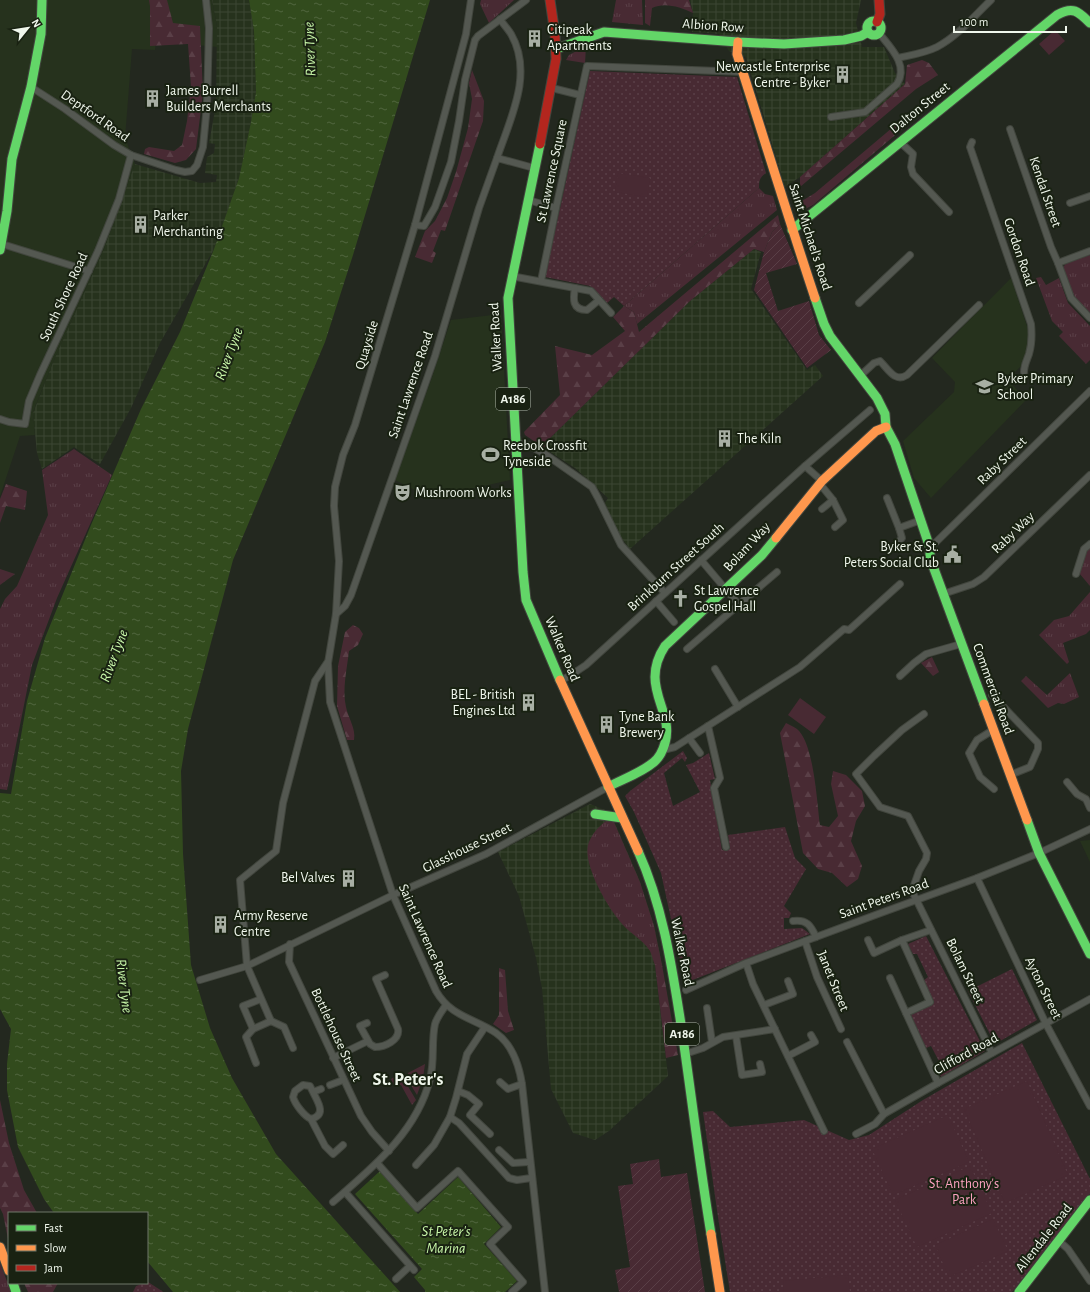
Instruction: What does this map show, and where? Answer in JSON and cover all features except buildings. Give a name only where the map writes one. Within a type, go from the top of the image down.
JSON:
[{"type":"street","points":[[42,0],[41,34],[31,87],[12,159],[1,247],[89,271]]},
{"type":"street","name":"Deptford Road","points":[[31,87],[114,145],[131,155],[180,171],[192,171],[197,165],[203,147],[207,105],[209,28],[206,0]]},
{"type":"street","name":"Quayside","points":[[330,702],[328,663],[336,614],[339,561],[334,506],[335,487],[343,456],[355,425],[415,225],[462,49],[471,0]]},
{"type":"street","points":[[415,225],[424,226],[427,223],[435,207],[451,162],[459,121],[464,80],[475,40],[478,36],[526,0]]},
{"type":"street","name":"Walker Road","points":[[550,0],[556,49],[555,68],[508,298],[516,443],[516,475],[526,600],[560,681],[645,868],[658,906],[667,941],[676,992],[702,1180],[720,1292]]},
{"type":"street","points":[[831,117],[865,112],[897,84],[900,79],[900,63],[898,58],[879,33],[881,27],[877,22],[880,14],[879,0]]},
{"type":"street","points":[[898,58],[926,51],[938,46],[961,29],[991,0]]},
{"type":"street","name":"Dalton Street","points":[[792,230],[1057,15],[1067,9],[1072,8],[1077,10],[1090,23]]},
{"type":"street","name":"Saint Lawrence Road","points":[[336,614],[345,606],[351,595],[435,356],[479,208],[520,88],[521,68],[516,47],[511,34],[500,19]]},
{"type":"street","name":"Albion Row","points":[[868,32],[867,28],[869,24],[872,21],[877,22]]},
{"type":"street","name":"Albion Row","points":[[556,49],[604,32],[784,44],[844,40],[861,36],[868,32]]},
{"type":"street","name":"Albion Row","points":[[868,32],[873,35],[879,33]]},
{"type":"street","name":"Saint Michael's Road","points":[[738,42],[737,54],[744,72],[792,230],[824,324],[830,336],[876,398],[885,414],[886,426]]},
{"type":"street","name":"St Lawrence Square","points":[[541,282],[587,66],[744,72]]},
{"type":"street","points":[[552,88],[580,95]]},
{"type":"street","name":"Kendal Street","points":[[1010,129],[1051,247],[1071,298],[1090,318]]},
{"type":"street","points":[[900,142],[912,154],[913,158],[911,167],[913,174],[949,212]]},
{"type":"street","name":"Gordon Road","points":[[972,142],[970,147],[1031,324],[1032,341],[1030,352],[1025,363],[1024,372]]},
{"type":"street","name":"South Shore Road","points":[[0,419],[9,422],[26,424],[29,401],[89,271],[119,199],[131,155]]},
{"type":"street","points":[[497,158],[534,168]]},
{"type":"street","points":[[1070,203],[1090,196]]},
{"type":"street","points":[[528,200],[556,208]]},
{"type":"street","points":[[1058,263],[1090,251]]},
{"type":"street","points":[[858,303],[910,255]]},
{"type":"street","points":[[512,276],[591,291],[611,313]]},
{"type":"street","points":[[575,288],[573,299],[574,304],[578,308],[587,310],[599,300]]},
{"type":"street","points":[[860,376],[874,363],[880,361],[896,378],[902,378],[907,375],[978,305]]},
{"type":"street","name":"Raby Street","points":[[930,548],[1090,391]]},
{"type":"street","name":"Brinkburn Street South","points":[[560,681],[586,666],[700,560],[870,410]]},
{"type":"street","name":"Bolam Way","points":[[608,787],[651,764],[658,758],[663,750],[667,736],[668,723],[655,683],[657,661],[663,648],[762,555],[821,482],[876,431],[886,426]]},
{"type":"street","name":"Commercial Road","points":[[886,426],[895,444],[921,520],[930,548],[930,558],[942,594],[1039,854],[1090,954]]},
{"type":"street","points":[[516,443],[528,445],[545,454],[592,487],[621,545],[665,592]]},
{"type":"street","points":[[805,466],[821,482],[844,520],[835,528]]},
{"type":"street","name":"Raby Way","points":[[942,594],[973,584],[984,577],[1090,475]]},
{"type":"street","points":[[887,498],[902,538],[892,548]]},
{"type":"street","points":[[822,510],[833,500]]},
{"type":"street","points":[[899,528],[921,520]]},
{"type":"street","points":[[1076,574],[1084,549],[1090,544]]},
{"type":"street","points":[[700,560],[739,605]]},
{"type":"street","points":[[687,649],[777,572]]},
{"type":"street","points":[[663,750],[675,747],[800,667],[844,629],[849,630],[900,584]]},
{"type":"street","points":[[656,601],[674,622]]},
{"type":"street","points":[[900,676],[926,654],[961,644]]},
{"type":"street","points":[[293,1048],[284,1027],[271,1021],[247,966],[240,880],[276,851],[283,803],[315,681],[328,663]]},
{"type":"street","points":[[715,669],[738,707]]},
{"type":"street","points":[[992,695],[1038,743],[1038,750],[1030,767],[1010,775]]},
{"type":"street","name":"Saint Lawrence Road","points":[[330,702],[393,895],[436,991],[446,1005],[454,1012],[496,1034],[509,1047],[516,1060],[522,1084],[529,1162],[545,1292]]},
{"type":"street","points":[[916,900],[912,891],[919,871],[926,859],[927,853],[908,816],[880,807],[856,774],[902,730],[924,714]]},
{"type":"street","points":[[708,726],[720,778],[714,788],[726,847]]},
{"type":"street","points":[[993,730],[977,740],[969,753],[980,777],[994,789]]},
{"type":"street","points":[[689,738],[700,753]]},
{"type":"street","points":[[1067,782],[1077,794],[1088,798],[1090,808]]},
{"type":"street","name":"Glasshouse Street","points":[[200,980],[247,966],[393,895],[486,854],[608,787]]},
{"type":"street","points":[[595,814],[622,818]]},
{"type":"street","name":"Saint Peters Road","points":[[686,990],[746,963],[1039,854],[1090,829]]},
{"type":"street","name":"Ayton Street","points":[[977,878],[1046,1024],[1090,1106]]},
{"type":"street","name":"Bolam Street","points":[[916,900],[992,1053]]},
{"type":"street","points":[[793,921],[801,920],[811,926],[816,937]]},
{"type":"street","points":[[868,940],[874,952],[931,930]]},
{"type":"street","points":[[902,940],[930,1002],[906,1013]]},
{"type":"street","name":"Janet Street","points":[[805,941],[817,977],[841,1029]]},
{"type":"street","name":"Bottlehouse Street","points":[[290,944],[289,962],[343,1080],[365,1123],[389,1151]]},
{"type":"street","points":[[746,966],[753,984],[824,1131]]},
{"type":"street","points":[[367,1023],[360,1026],[372,1046],[378,1047],[397,1038],[398,1032],[373,981],[385,975]]},
{"type":"street","points":[[890,978],[938,1082]]},
{"type":"street","points":[[764,1005],[793,994],[788,981]]},
{"type":"street","points":[[253,1029],[243,1006],[261,999]]},
{"type":"street","name":"Clifford Road","points":[[856,1134],[875,1124],[884,1114],[938,1082],[1090,999]]},
{"type":"street","points":[[333,1202],[389,1151],[412,1122],[425,1096],[432,1069],[435,1026],[446,1005]]},
{"type":"street","points":[[708,1008],[712,1042]]},
{"type":"street","points":[[256,1064],[246,1038],[253,1029],[271,1021]]},
{"type":"street","points":[[416,1165],[434,1145],[450,1117],[467,1054],[485,1027]]},
{"type":"street","points":[[685,1054],[703,1048],[723,1037],[775,1029]]},
{"type":"street","points":[[788,1056],[815,1042],[811,1034]]},
{"type":"street","points":[[736,1036],[742,1075],[762,1072],[760,1064]]},
{"type":"street","points":[[333,1058],[368,1041]]},
{"type":"street","points":[[847,1042],[884,1114]]},
{"type":"street","points":[[330,1085],[343,1080]]},
{"type":"street","points":[[500,1082],[508,1089],[522,1084]]},
{"type":"street","points":[[311,1119],[317,1116],[320,1111],[310,1086],[303,1085],[295,1091],[293,1096],[294,1099],[307,1117],[311,1119],[324,1146],[333,1154],[343,1145]]},
{"type":"street","points":[[313,1092],[321,1089]]},
{"type":"street","points":[[458,1091],[468,1095],[479,1104],[470,1115],[490,1134]]},
{"type":"street","points":[[450,1117],[459,1123],[510,1178],[516,1180],[532,1178]]},
{"type":"street","points":[[498,1150],[513,1163],[529,1162]]},
{"type":"street","points":[[377,1163],[417,1208],[458,1171],[508,1227],[490,1244],[523,1282],[512,1292]]},
{"type":"street","points":[[345,1192],[412,1268],[396,1279]]},
{"type":"street","name":"Allendale Road","points":[[1019,1292],[1090,1200]]},
{"type":"street","points":[[1059,1241],[1068,1249],[1090,1281]]},
{"type":"street","points":[[0,1247],[8,1268]]},
{"type":"shaded area","points":[[0,0],[212,0],[217,26],[217,47],[156,41],[155,50],[132,49],[125,138],[135,164],[104,249],[54,360],[33,412],[35,435],[20,436],[0,496]]},
{"type":"shaded area","points":[[212,0],[249,0],[254,31],[256,92],[239,178],[214,249],[160,343],[131,408],[100,464],[74,447],[42,469],[37,453],[33,413],[54,360],[104,249],[135,164],[200,183],[216,182],[217,175],[205,173],[207,157],[214,153],[215,144],[209,143],[216,105],[217,26]]},
{"type":"shaded area","points":[[690,0],[861,0],[856,23],[862,47],[884,47],[895,73],[905,84],[800,177],[785,187],[746,57],[729,51],[719,34],[692,32],[693,13]]},
{"type":"shaded area","points":[[754,249],[761,252],[751,289],[807,370],[815,365],[823,376],[630,549],[616,531],[605,503],[608,498],[575,468],[544,448],[548,440],[690,301]]},
{"type":"shaded area","name":"Byker Primary School","points":[[1011,278],[1029,336],[1026,357],[1021,366],[1007,380],[1027,399],[931,498],[914,478],[903,441],[954,392],[955,382],[932,358]]},
{"type":"shaded area","points":[[501,314],[510,480],[431,498],[395,480],[451,320]]},
{"type":"shaded area","points":[[590,804],[610,812],[640,882],[654,926],[662,965],[655,966],[668,1076],[609,1131],[595,1140],[573,1133],[551,1089],[542,988],[536,958],[519,896],[498,852]]},
{"type":"shaded area","points":[[1090,840],[1090,862],[1080,841]]},
{"type":"green space","points":[[149,0],[167,0],[173,23],[200,26],[203,93],[196,149],[186,160],[175,163],[144,154],[145,149],[149,147],[174,151],[182,145],[187,121],[191,87],[188,44],[150,46]]},
{"type":"green space","points":[[481,0],[514,0],[489,23],[480,4]]},
{"type":"green space","points":[[616,0],[642,0],[643,25],[612,22]]},
{"type":"green space","points":[[645,0],[689,0],[693,13],[667,5],[657,6],[652,8],[650,26],[645,23]]},
{"type":"green space","points":[[1055,30],[1065,41],[1049,55],[1039,44]]},
{"type":"green space","points":[[586,46],[585,63],[566,60],[569,55]]},
{"type":"green space","points":[[922,60],[929,63],[938,75],[916,89],[800,187],[800,177],[905,84],[907,65]]},
{"type":"green space","points":[[472,70],[484,101],[483,121],[445,231],[441,230],[433,251],[436,253],[432,263],[415,257],[425,231],[435,221],[447,198],[456,172],[468,128],[472,99],[469,83]]},
{"type":"green space","points":[[590,71],[737,77],[766,173],[760,179],[759,188],[624,306],[614,297],[607,303],[590,286],[545,277]]},
{"type":"green space","points":[[918,106],[921,113],[813,205],[803,210],[797,204],[815,193]]},
{"type":"green space","points":[[618,173],[650,178],[647,197],[615,192]]},
{"type":"green space","points":[[759,188],[765,194],[773,196],[777,210],[637,324],[634,312],[624,306]]},
{"type":"green space","points":[[778,215],[780,224],[772,232],[764,252],[754,249],[690,301],[548,440],[544,448],[525,435],[524,432],[560,395],[555,346],[592,355],[625,331],[613,317],[624,306],[634,312],[639,332]]},
{"type":"green space","points":[[780,224],[797,264],[766,273],[778,311],[809,301],[819,335],[831,350],[807,368],[754,290],[764,252],[772,232]]},
{"type":"green space","points":[[1090,255],[1090,316],[1072,297],[1062,269],[1066,263]]},
{"type":"green space","points":[[1041,277],[1046,285],[1059,278],[1068,303],[1090,326],[1090,360],[1086,364],[1059,336],[1063,332],[1052,321],[1036,278]]},
{"type":"green space","points":[[74,449],[112,475],[57,598],[32,665],[7,790],[0,789],[0,609],[5,599],[17,586],[48,515],[42,470]]},
{"type":"green space","points":[[6,484],[27,491],[25,510],[6,506],[0,523],[0,499]]},
{"type":"green space","points":[[1090,548],[1090,586],[1079,573],[1086,552]]},
{"type":"green space","points":[[0,569],[15,574],[0,585]]},
{"type":"green space","points":[[1090,592],[1090,630],[1086,634],[1063,643],[1069,662],[1067,664],[1039,635],[1054,620],[1069,616]]},
{"type":"green space","points":[[353,625],[359,628],[363,634],[358,645],[349,651],[344,693],[347,711],[353,727],[354,740],[347,740],[337,706],[338,666],[345,632]]},
{"type":"green space","points":[[932,657],[939,672],[933,676],[921,663]]},
{"type":"green space","points":[[1070,673],[1079,697],[1064,704],[1058,703],[1048,708],[1021,681],[1026,676],[1047,695]]},
{"type":"green space","points":[[800,698],[826,717],[814,734],[788,715]]},
{"type":"green space","points":[[786,723],[797,729],[803,736],[807,747],[814,774],[820,825],[829,827],[838,816],[831,784],[833,771],[846,775],[862,791],[865,806],[856,821],[851,841],[862,866],[858,879],[847,887],[832,873],[818,869],[803,853],[780,733]]},
{"type":"green space","points":[[683,751],[687,758],[685,762],[682,758],[664,773],[673,806],[700,792],[686,765],[693,763],[709,753],[715,779],[710,780],[722,850],[730,849],[728,835],[785,827],[795,858],[806,869],[784,906],[791,913],[789,918],[784,918],[784,929],[802,928],[810,934],[685,983],[661,873],[634,812],[625,796]]},
{"type":"green space","points":[[606,821],[614,822],[640,882],[654,926],[662,965],[655,965],[651,953],[647,947],[617,918],[604,899],[593,876],[587,854],[588,845],[595,832]]},
{"type":"green space","points":[[926,936],[985,1051],[941,1077],[940,1074],[944,1071],[931,1046],[926,1048],[910,1013],[933,1002],[923,981],[928,977],[917,954],[913,954],[908,944]]},
{"type":"green space","points":[[655,965],[662,965],[678,1055],[666,1058]]},
{"type":"green space","points":[[499,968],[505,970],[508,1011],[514,1030],[506,1033],[493,1024],[499,1015]]},
{"type":"green space","points":[[1012,969],[1037,1020],[995,1044],[968,991]]},
{"type":"green space","name":"St. Anthony's Park","points":[[1022,1043],[1090,1179],[1090,1193],[1012,1292],[730,1292],[703,1112],[713,1111],[730,1127],[804,1120],[849,1140],[869,1135],[923,1100]]},
{"type":"green space","points":[[425,1064],[423,1078],[417,1095],[407,1079],[408,1073]]},
{"type":"green space","points":[[399,1074],[405,1075],[406,1083],[416,1100],[412,1105],[401,1085],[394,1085],[391,1079]]},
{"type":"green space","points":[[1027,1081],[1068,1175],[1005,1203],[964,1109]]},
{"type":"green space","points":[[0,1100],[9,1143],[24,1190],[36,1212],[8,1212],[8,1239],[3,1214],[0,1208]]},
{"type":"green space","points":[[948,1115],[969,1162],[893,1195],[872,1149]]},
{"type":"green space","points":[[659,1159],[661,1177],[687,1173],[705,1292],[619,1292],[615,1270],[630,1267],[618,1186],[633,1184],[630,1164]]},
{"type":"green space","points":[[970,1166],[992,1213],[917,1247],[895,1200]]},
{"type":"green space","points":[[993,1219],[1008,1251],[949,1277],[935,1245]]},
{"type":"green space","points":[[0,1263],[11,1292],[0,1292]]},
{"type":"green space","points":[[848,1275],[850,1292],[784,1292],[783,1281]]},
{"type":"green space","points":[[148,1282],[163,1292],[133,1292],[136,1286],[148,1284]]},
{"type":"green space","points":[[24,1284],[57,1284],[53,1292],[28,1292]]},
{"type":"water","name":"River Tyne","points":[[249,0],[430,0],[353,255],[325,342],[233,560],[188,729],[181,771],[183,854],[191,965],[210,1028],[232,1078],[276,1154],[400,1292],[173,1292],[148,1262],[148,1212],[53,1212],[44,1199],[18,1147],[7,1090],[7,1064],[11,1029],[0,1009],[0,793],[11,794],[27,701],[45,638],[91,525],[141,409],[180,332],[214,249],[239,178],[256,92],[254,31]]},
{"type":"water","name":"St Peter's Marina","points":[[380,1171],[418,1214],[458,1177],[501,1227],[484,1244],[517,1281],[505,1292],[425,1292],[414,1277],[422,1269],[355,1194]]},
{"type":"traffic: fast","points":[[0,250],[7,211],[12,159],[31,87],[41,34],[42,0]]},
{"type":"traffic: fast","points":[[792,230],[1057,15],[1071,10],[1082,15],[1090,23]]},
{"type":"traffic: fast","points":[[874,21],[879,23],[881,28],[879,33],[874,35],[869,33],[867,28],[869,23],[874,21]]},
{"type":"traffic: fast","points":[[556,49],[604,32],[784,44],[844,40],[861,36],[868,32]]},
{"type":"traffic: fast","points":[[540,144],[508,298],[523,572],[526,600],[560,680]]},
{"type":"traffic: fast","points":[[815,298],[830,336],[877,398],[885,414],[886,427],[895,444],[930,548],[930,558],[984,704]]},
{"type":"traffic: fast","points":[[608,787],[638,773],[649,766],[661,753],[667,734],[665,718],[655,677],[658,661],[665,646],[762,555],[776,538]]},
{"type":"traffic: fast","points":[[595,814],[622,818]]},
{"type":"traffic: fast","points":[[1027,820],[1039,853],[1090,954]]},
{"type":"traffic: fast","points":[[638,851],[653,891],[665,933],[680,1018],[711,1234]]},
{"type":"traffic: fast","points":[[1019,1292],[1090,1200]]},
{"type":"traffic: fast","points":[[13,1284],[16,1292]]},
{"type":"traffic: slow","points":[[738,42],[737,54],[815,298]]},
{"type":"traffic: slow","points":[[776,538],[822,481],[876,431],[886,427]]},
{"type":"traffic: slow","points":[[560,680],[638,851]]},
{"type":"traffic: slow","points":[[984,704],[1027,820]]},
{"type":"traffic: slow","points":[[711,1234],[720,1292]]},
{"type":"traffic: slow","points":[[0,1247],[8,1268]]},
{"type":"traffic: jam","points":[[540,144],[556,59],[555,34],[550,0]]},
{"type":"traffic: jam","points":[[877,22],[880,14],[879,0]]},
{"type":"place","name":"Citipeak Apartments","points":[[534,38]]},
{"type":"place","name":"Newcastle Enterprise Centre - Byker","points":[[843,75]]},
{"type":"place","name":"James Burrell Builders Merchants","points":[[153,99]]},
{"type":"place","name":"Parker Merchanting","points":[[140,224]]},
{"type":"place","name":"Byker Primary School","points":[[984,387]]},
{"type":"place","name":"The Kiln","points":[[724,439]]},
{"type":"place","name":"Reebok Crossfit Tyneside","points":[[490,454]]},
{"type":"place","name":"Mushroom Works","points":[[402,493]]},
{"type":"place","name":"Byker & St. Peters Social Club","points":[[952,555]]},
{"type":"place","name":"St Lawrence Gospel Hall","points":[[681,599]]},
{"type":"place","name":"BEL - British Engines Ltd","points":[[528,703]]},
{"type":"place","name":"Tyne Bank Brewery","points":[[606,725]]},
{"type":"place","name":"Bel Valves","points":[[348,878]]},
{"type":"place","name":"Army Reserve Centre","points":[[221,924]]},
{"type":"district","name":"St. Peter's","points":[[408,1080]]}]
